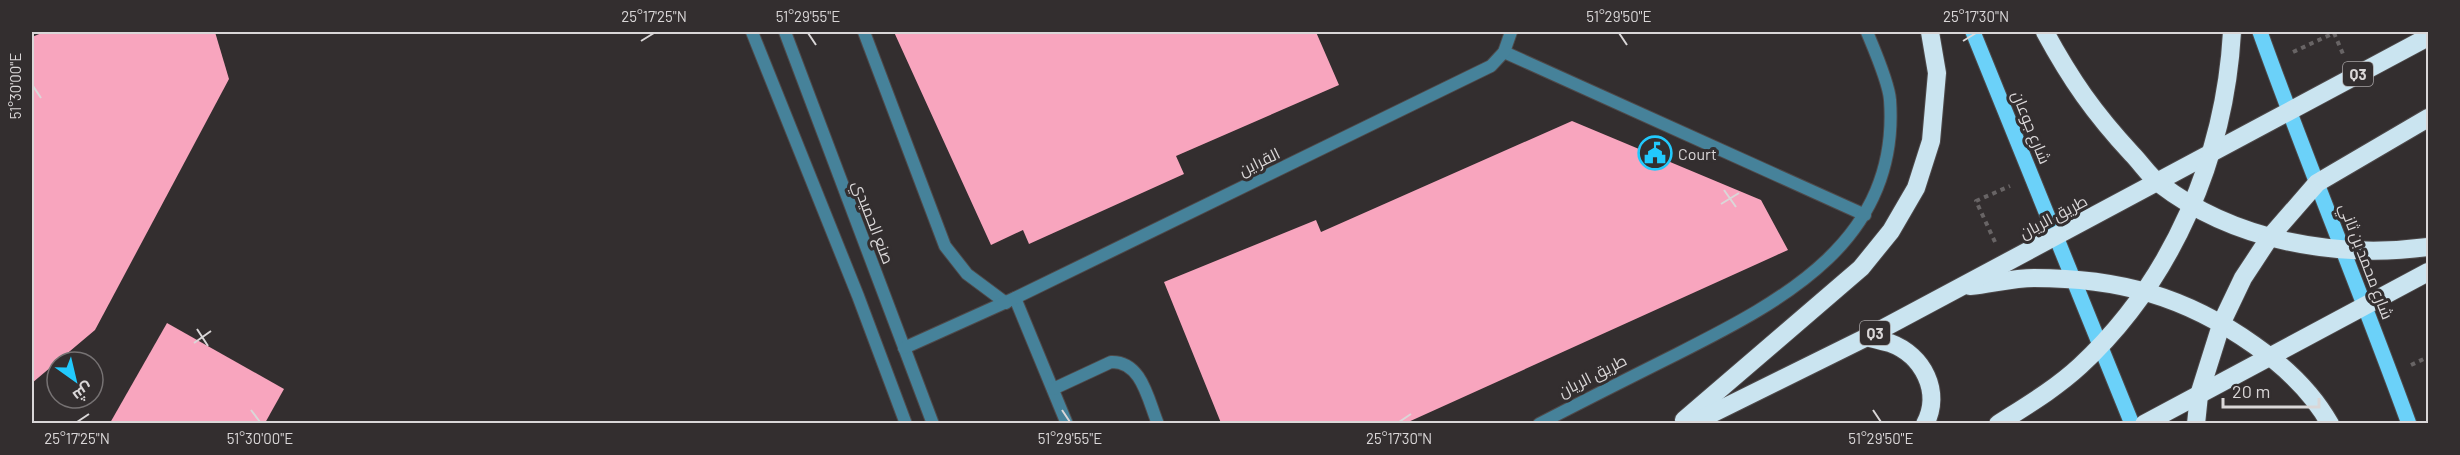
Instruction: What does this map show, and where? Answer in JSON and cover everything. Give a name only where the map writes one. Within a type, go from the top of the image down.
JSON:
[{"type":"highway","points":[[1680,423],[1862,267],[1891,231],[1916,188],[1931,141],[1938,73],[1930,32]]},
{"type":"highway","points":[[2045,32],[2070,77],[2105,125],[2158,183],[2193,205],[2230,224],[2270,237],[2344,250],[2393,252],[2428,247]]},
{"type":"highway","points":[[1998,423],[2049,391],[2080,366],[2145,291],[2171,249],[2193,205],[2210,154],[2223,99],[2232,32]]},
{"type":"highway","name":"طريق الريان","points":[[1691,423],[1962,287],[2428,37]]},
{"type":"highway","points":[[2196,423],[2199,395],[2222,322],[2243,278],[2270,237],[2317,183],[2428,118]]},
{"type":"highway","points":[[2144,423],[2428,272]]},
{"type":"highway","points":[[1962,287],[2032,278],[2075,281],[2110,284],[2145,291],[2185,304],[2222,322],[2271,357],[2304,389],[2330,423]]},
{"type":"highway","points":[[1866,337],[1891,344],[1908,353],[1921,366],[1928,379],[1933,397],[1930,413],[1925,423]]},
{"type":"main road","name":"شارع جوعان","points":[[1973,32],[2057,236]]},
{"type":"main road","points":[[2260,32],[2288,112]]},
{"type":"main road","name":"شارع محمد بن ثاني","points":[[2288,112],[2344,250],[2409,423]]},
{"type":"main road","points":[[2057,236],[2132,423]]},
{"type":"street","points":[[752,32],[854,285],[906,423]]},
{"type":"street","name":"صنع الحميدي","points":[[785,32],[933,423]]},
{"type":"street","points":[[864,32],[945,246],[967,274],[1011,301],[1067,423]]},
{"type":"street","points":[[1511,32],[1504,52],[1865,215],[1883,175],[1889,145],[1890,98],[1867,32]]},
{"type":"street","name":"القراين","points":[[904,348],[1011,301],[1491,66],[1504,52]]},
{"type":"street","name":"طريق الريان","points":[[1539,423],[1732,327],[1802,284],[1839,250],[1865,215]]},
{"type":"street","points":[[1053,389],[1111,362],[1120,362],[1135,371],[1158,423]]},
{"type":"path","points":[[2271,62],[2334,33],[2354,76]]},
{"type":"path","points":[[2005,263],[1976,201],[2032,175]]},
{"type":"building","points":[[44,32],[215,32],[229,79],[95,330],[71,350],[45,350],[45,372],[32,383],[32,37]]},
{"type":"building","points":[[894,32],[1316,32],[1339,85],[1176,156],[1184,174],[1029,244],[1023,230],[991,245]]},
{"type":"building","points":[[1572,121],[1761,200],[1788,250],[1406,423],[1221,423],[1164,282],[1316,220],[1321,232]]},
{"type":"building","points":[[167,323],[284,389],[265,423],[110,423]]},
{"type":"place","name":"Court","points":[[1655,153]]}]
